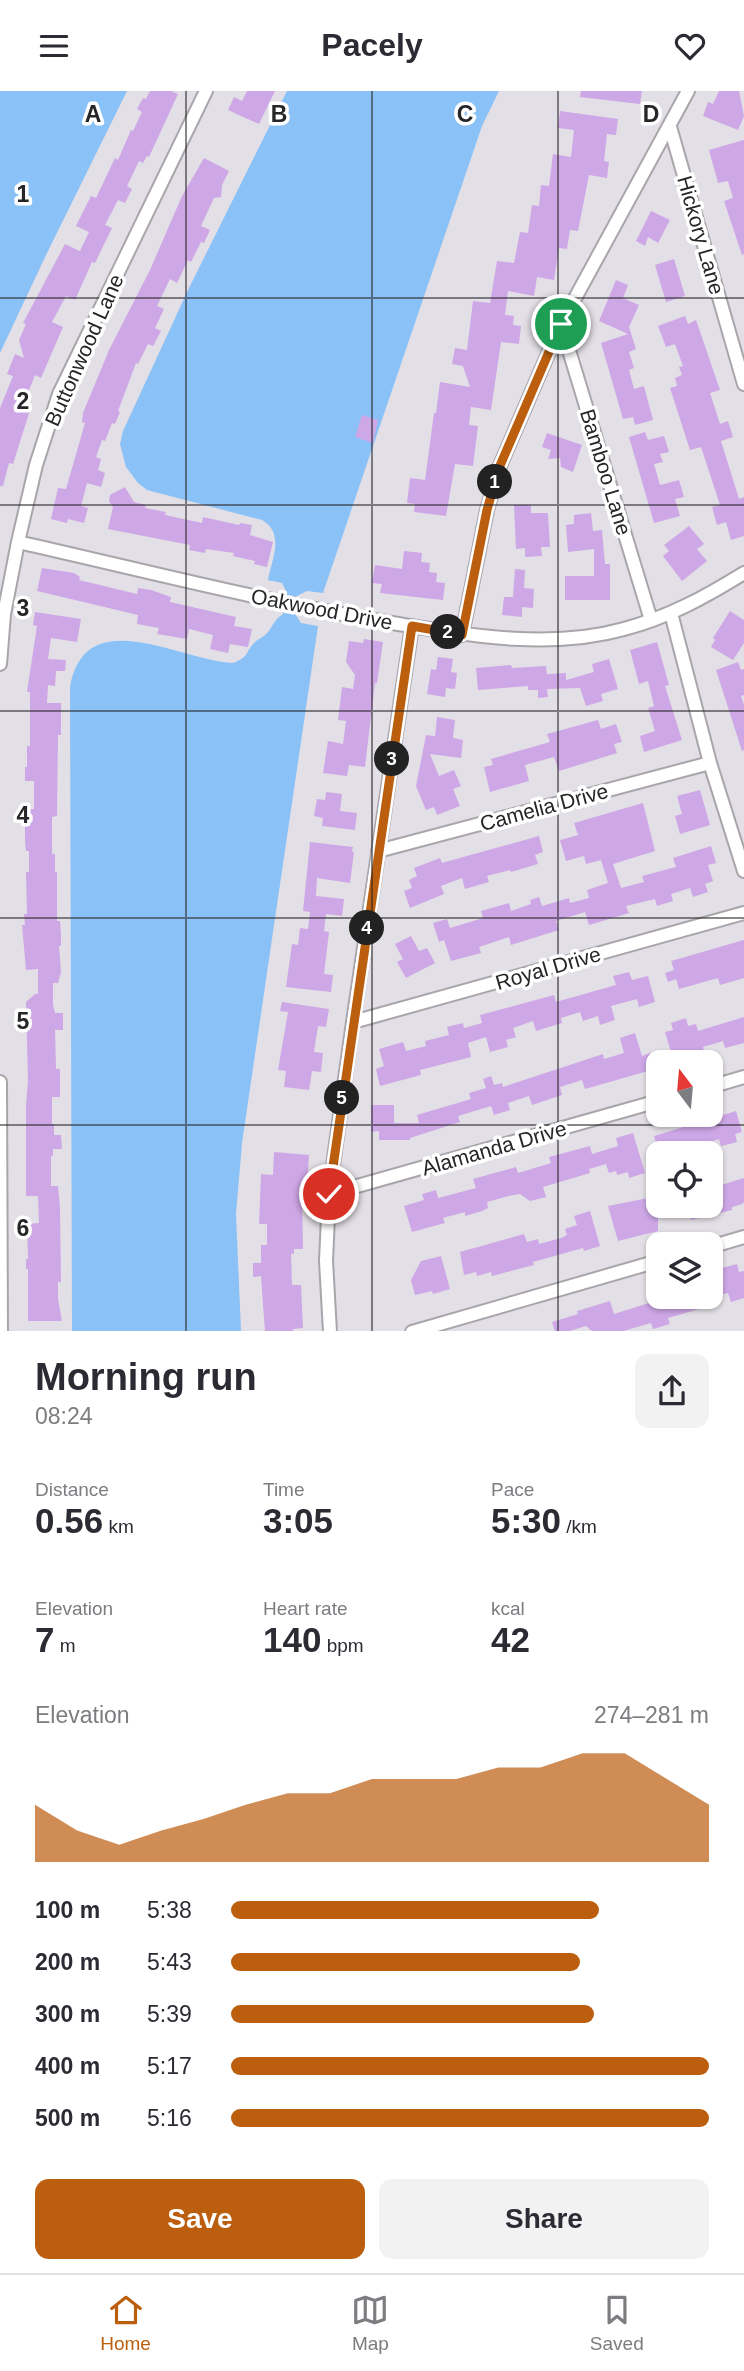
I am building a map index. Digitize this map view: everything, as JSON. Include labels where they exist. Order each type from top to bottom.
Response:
[{"type":"street","name":"Buttonwood Lane","points":[[0,664],[4,614],[18,542],[36,465],[60,394],[206,91]]},
{"type":"street","points":[[462,635],[487,510],[499,468],[561,324],[688,91]]},
{"type":"street","name":"Hickory Lane","points":[[670,127],[744,384]]},
{"type":"street","name":"Bamboo Lane","points":[[561,324],[651,620]]},
{"type":"street","name":"Oakwood Drive","points":[[18,542],[309,609],[462,635],[532,639],[623,630],[695,603],[744,573]]},
{"type":"street","points":[[671,613],[710,763],[744,871]]},
{"type":"street","points":[[330,1331],[326,1261],[329,1194],[412,626]]},
{"type":"street","name":"Camelia Drive","points":[[378,851],[710,763]]},
{"type":"street","name":"Royal Drive","points":[[353,1023],[744,912]]},
{"type":"street","points":[[723,1083],[744,1077]]},
{"type":"street","points":[[0,1082],[1,1331]]},
{"type":"street","name":"Alamanda Drive","points":[[329,1194],[646,1104]]},
{"type":"street","points":[[723,1243],[744,1237]]},
{"type":"street","points":[[415,1331],[646,1264]]},
{"type":"water","points":[[0,91],[127,91],[0,353]]},
{"type":"water","points":[[287,91],[499,91],[482,126],[323,593],[307,591],[297,596],[294,612],[301,623],[318,626],[242,1143],[236,1214],[241,1331],[72,1331],[70,687],[79,661],[94,647],[114,641],[138,642],[212,660],[233,663],[238,661],[283,614],[287,593],[282,583],[268,580],[275,547],[275,539],[269,525],[262,520],[147,490],[126,467],[120,444],[123,431],[188,290]]},
{"type":"building","points":[[150,91],[171,91],[178,94],[149,157],[147,156],[143,163],[139,161],[127,186],[132,189],[125,203],[118,200],[105,225],[112,228],[95,263],[92,262],[75,300],[66,296],[52,322],[63,327],[41,378],[35,375],[23,405],[31,407],[13,464],[9,463],[3,486],[0,486],[0,408],[13,376],[7,374],[15,354],[24,358],[19,340],[26,324],[23,323],[65,244],[80,251],[89,232],[76,226],[91,196],[96,198],[115,158],[118,160],[142,112],[137,109]]},
{"type":"building","points":[[247,91],[275,91],[259,124],[228,110],[234,97],[242,101]]},
{"type":"building","points":[[581,91],[642,91],[640,104],[580,97]]},
{"type":"building","points":[[719,91],[739,91],[744,116],[738,130],[703,116],[708,102],[713,104]]},
{"type":"building","points":[[560,111],[618,119],[616,135],[607,134],[604,161],[609,162],[607,178],[589,175],[578,231],[570,230],[567,249],[559,248],[554,280],[537,277],[534,296],[508,291],[505,315],[514,316],[513,325],[521,326],[519,344],[501,342],[491,410],[471,407],[469,425],[478,426],[473,466],[455,464],[446,516],[414,512],[415,504],[407,503],[410,478],[425,480],[440,382],[470,387],[463,366],[452,364],[455,348],[467,350],[473,301],[490,303],[497,261],[514,263],[520,232],[528,233],[532,205],[539,206],[541,185],[549,186],[553,154],[571,157],[574,130],[558,128]]},
{"type":"building","points":[[744,140],[742,255],[724,201],[733,198],[728,181],[718,183],[709,150]]},
{"type":"building","points":[[204,158],[229,171],[222,185],[221,197],[214,198],[201,226],[210,230],[191,262],[188,260],[177,283],[170,279],[157,306],[164,309],[155,328],[161,331],[153,346],[148,344],[138,364],[136,363],[115,424],[112,423],[105,441],[102,440],[96,457],[101,459],[98,470],[105,473],[101,487],[87,483],[81,506],[88,508],[84,523],[51,519],[58,488],[66,489],[85,423],[82,422],[83,413],[109,350],[150,270],[182,196]]},
{"type":"building","points":[[651,211],[670,220],[658,243],[648,237],[645,246],[636,241]]},
{"type":"building","points":[[674,259],[685,296],[666,302],[655,265]]},
{"type":"building","points":[[616,280],[628,285],[623,298],[639,305],[629,327],[636,349],[629,352],[634,368],[629,370],[634,389],[644,386],[653,420],[635,425],[633,417],[623,419],[601,343],[628,334],[599,321]]},
{"type":"building","points":[[685,316],[688,324],[696,320],[720,390],[710,393],[720,424],[728,421],[733,437],[721,441],[739,499],[744,497],[744,536],[731,540],[726,522],[717,525],[712,507],[720,505],[701,447],[690,450],[670,388],[677,386],[675,378],[682,375],[679,367],[683,366],[675,344],[666,347],[658,326]]},
{"type":"building","points":[[362,415],[378,420],[373,443],[355,437]]},
{"type":"building","points":[[645,432],[648,440],[664,436],[669,452],[660,454],[663,462],[654,464],[660,485],[679,480],[684,497],[675,499],[680,516],[654,523],[629,437]]},
{"type":"building","points":[[547,433],[582,445],[573,472],[561,467],[560,458],[548,459],[551,450],[542,447]]},
{"type":"building","points":[[125,487],[134,502],[146,505],[145,508],[166,512],[165,515],[202,523],[203,517],[252,525],[250,535],[273,542],[267,567],[233,556],[234,553],[206,549],[205,553],[189,550],[190,545],[108,529],[113,507],[109,501],[110,495]]},
{"type":"building","points":[[514,505],[531,505],[531,513],[548,513],[550,547],[541,547],[542,556],[525,557],[525,548],[516,549]]},
{"type":"building","points":[[591,513],[593,531],[602,530],[605,564],[610,564],[610,600],[565,600],[565,576],[594,576],[594,549],[568,552],[566,525],[574,524],[574,515]]},
{"type":"building","points":[[689,526],[704,544],[697,549],[707,561],[682,581],[663,556],[669,551],[664,545]]},
{"type":"building","points":[[404,551],[422,553],[421,562],[430,563],[429,572],[437,573],[436,582],[445,583],[443,600],[380,593],[382,584],[372,583],[375,565],[402,569]]},
{"type":"building","points":[[42,568],[74,573],[80,577],[79,580],[137,594],[138,588],[151,590],[171,597],[170,602],[236,617],[234,626],[252,629],[248,647],[230,644],[228,653],[210,649],[213,635],[189,629],[187,639],[157,634],[159,628],[137,624],[138,615],[37,591]]},
{"type":"building","points":[[515,569],[525,570],[524,588],[534,589],[533,608],[522,607],[522,617],[502,615],[504,597],[513,597]]},
{"type":"building","points":[[730,611],[744,620],[744,643],[733,660],[711,647],[715,640],[713,638]]},
{"type":"building","points":[[35,612],[81,619],[77,642],[51,638],[48,659],[66,660],[65,671],[56,671],[55,686],[48,685],[47,703],[61,703],[57,816],[52,817],[52,854],[55,854],[57,921],[60,921],[61,934],[61,972],[58,983],[53,983],[53,1005],[55,1013],[63,1013],[63,1030],[55,1030],[60,1097],[52,1097],[52,1124],[54,1135],[61,1135],[62,1149],[53,1149],[51,1186],[58,1186],[60,1207],[61,1282],[58,1282],[58,1299],[62,1321],[28,1321],[26,1269],[27,1224],[39,1223],[38,1196],[26,1196],[26,1002],[38,994],[38,969],[26,970],[22,925],[25,925],[24,914],[27,914],[26,872],[29,872],[25,809],[34,809],[34,781],[25,781],[25,767],[27,746],[30,746],[30,692],[27,692],[37,626],[33,625]]},
{"type":"building","points":[[364,639],[383,642],[365,767],[349,765],[347,776],[323,773],[328,741],[343,744],[346,721],[338,720],[342,687],[353,689],[355,675],[346,662],[349,641],[363,643]]},
{"type":"building","points":[[657,642],[669,685],[665,686],[682,740],[644,752],[640,736],[655,731],[648,708],[654,706],[648,681],[639,684],[630,650]]},
{"type":"building","points":[[438,657],[453,659],[451,672],[457,673],[455,689],[446,688],[445,697],[427,694],[431,669],[436,670]]},
{"type":"building","points":[[609,659],[618,689],[601,694],[603,701],[586,706],[580,688],[547,689],[548,697],[538,698],[538,690],[528,690],[528,686],[478,690],[476,668],[546,666],[547,674],[566,673],[566,680],[594,672],[592,664]]},
{"type":"building","points":[[738,662],[741,670],[744,669],[744,695],[741,696],[744,705],[742,751],[716,670]]},
{"type":"building","points":[[437,717],[455,720],[453,738],[463,740],[461,758],[430,754],[439,776],[454,770],[461,786],[453,789],[460,806],[437,815],[434,807],[426,810],[416,786],[426,735],[435,736]]},
{"type":"building","points":[[598,720],[601,729],[616,724],[622,742],[614,744],[617,753],[559,771],[554,757],[525,765],[529,781],[490,792],[484,767],[493,765],[491,759],[550,742],[547,734]]},
{"type":"building","points":[[700,790],[710,825],[680,834],[675,816],[682,814],[677,796]]},
{"type":"building","points":[[326,792],[342,794],[340,811],[357,813],[355,830],[322,826],[323,818],[314,816],[317,799],[325,800]]},
{"type":"building","points":[[643,803],[655,851],[613,864],[621,888],[644,882],[642,876],[676,867],[673,858],[711,846],[716,863],[708,865],[713,881],[705,884],[708,892],[693,897],[690,888],[671,894],[673,901],[657,906],[655,899],[626,906],[629,913],[589,925],[585,912],[556,921],[559,930],[511,945],[509,937],[479,947],[481,953],[451,961],[444,940],[439,942],[433,923],[447,919],[450,928],[483,918],[481,911],[509,903],[511,911],[531,904],[530,900],[539,897],[542,906],[569,898],[570,903],[589,898],[587,890],[608,883],[601,860],[586,864],[584,856],[566,861],[560,840],[578,835],[574,823]]},
{"type":"building","points":[[539,836],[543,852],[535,855],[538,864],[487,876],[489,882],[465,889],[462,878],[441,886],[444,894],[410,908],[404,891],[412,888],[409,880],[417,876],[414,868],[440,858],[442,863]]},
{"type":"building","points":[[310,842],[353,847],[354,852],[350,883],[317,878],[316,896],[344,899],[342,916],[326,914],[324,931],[329,932],[324,974],[333,975],[331,992],[286,987],[292,944],[298,945],[300,928],[308,929],[310,912],[303,911]]},
{"type":"building","points":[[411,936],[419,951],[427,948],[435,963],[406,978],[397,962],[403,959],[395,944]]},
{"type":"building","points":[[744,940],[744,978],[720,985],[718,978],[679,989],[676,979],[668,982],[665,973],[674,970],[671,961]]},
{"type":"building","points":[[629,972],[632,980],[648,976],[655,1002],[639,1007],[637,999],[611,1006],[615,1020],[600,1025],[598,1016],[583,1021],[580,1012],[561,1018],[562,1023],[536,1031],[533,1021],[513,1028],[516,1037],[506,1040],[508,1047],[490,1052],[486,1037],[468,1043],[471,1057],[420,1070],[421,1075],[380,1086],[376,1069],[384,1066],[379,1049],[403,1042],[406,1051],[426,1046],[425,1041],[449,1035],[447,1027],[463,1023],[464,1028],[482,1023],[480,1015],[554,995],[556,1002],[616,985],[613,976]]},
{"type":"building","points":[[282,1002],[329,1009],[326,1027],[318,1026],[314,1052],[323,1053],[321,1072],[312,1071],[309,1090],[284,1087],[286,1071],[278,1070],[288,1012],[280,1011]]},
{"type":"building","points":[[744,1017],[744,1043],[725,1048],[723,1041],[703,1047],[704,1050],[670,1050],[665,1032],[673,1030],[671,1023],[686,1018],[688,1026],[696,1024],[698,1031]]},
{"type":"building","points":[[635,1033],[642,1056],[646,1054],[646,1072],[585,1089],[582,1080],[560,1087],[562,1095],[532,1105],[529,1096],[508,1103],[510,1110],[494,1115],[491,1106],[458,1116],[460,1122],[410,1140],[379,1140],[379,1131],[371,1132],[371,1105],[394,1105],[394,1123],[419,1123],[417,1115],[471,1099],[469,1093],[486,1088],[483,1079],[491,1076],[494,1085],[502,1083],[503,1087],[603,1054],[604,1059],[624,1053],[620,1038]]},
{"type":"building","points":[[736,1111],[742,1132],[735,1134],[737,1142],[723,1146],[723,1141],[719,1139],[655,1141],[654,1136],[684,1127],[723,1127],[723,1115]]},
{"type":"building","points":[[633,1133],[645,1173],[629,1178],[628,1172],[617,1175],[616,1171],[609,1173],[606,1164],[589,1169],[590,1173],[543,1187],[546,1197],[530,1201],[520,1194],[509,1196],[487,1202],[488,1208],[482,1211],[443,1218],[445,1223],[412,1232],[404,1206],[424,1200],[422,1194],[436,1190],[438,1198],[476,1188],[473,1179],[516,1167],[518,1173],[551,1163],[549,1157],[590,1146],[592,1154],[618,1146],[616,1138]]},
{"type":"building","points":[[274,1152],[309,1155],[306,1200],[302,1200],[303,1249],[294,1249],[294,1254],[291,1254],[292,1285],[301,1285],[303,1328],[293,1329],[294,1331],[265,1331],[261,1276],[253,1277],[253,1263],[261,1263],[261,1245],[267,1245],[267,1224],[259,1224],[261,1174],[273,1175]]},
{"type":"building","points":[[744,1178],[744,1202],[723,1212],[723,1185]]},
{"type":"building","points":[[646,1198],[646,1218],[658,1218],[658,1231],[618,1241],[608,1206]]},
{"type":"building","points":[[590,1211],[600,1246],[584,1251],[583,1248],[492,1276],[491,1272],[477,1276],[476,1272],[464,1275],[460,1252],[524,1234],[527,1242],[538,1239],[539,1244],[561,1238],[567,1235],[565,1229],[577,1225],[574,1216]]},
{"type":"building","points":[[441,1256],[450,1289],[415,1295],[411,1280],[421,1261]]},
{"type":"building","points":[[737,1264],[739,1272],[744,1271],[744,1298],[731,1302],[728,1293],[723,1294],[723,1268]]},
{"type":"building","points":[[610,1301],[614,1314],[646,1304],[646,1309],[699,1309],[668,1318],[670,1324],[653,1329],[651,1323],[623,1331],[592,1331],[586,1326],[569,1331],[555,1331],[552,1322]]},
{"type":"route","points":[[329,1194],[412,626],[462,635],[487,510],[499,468],[561,324]]}]
